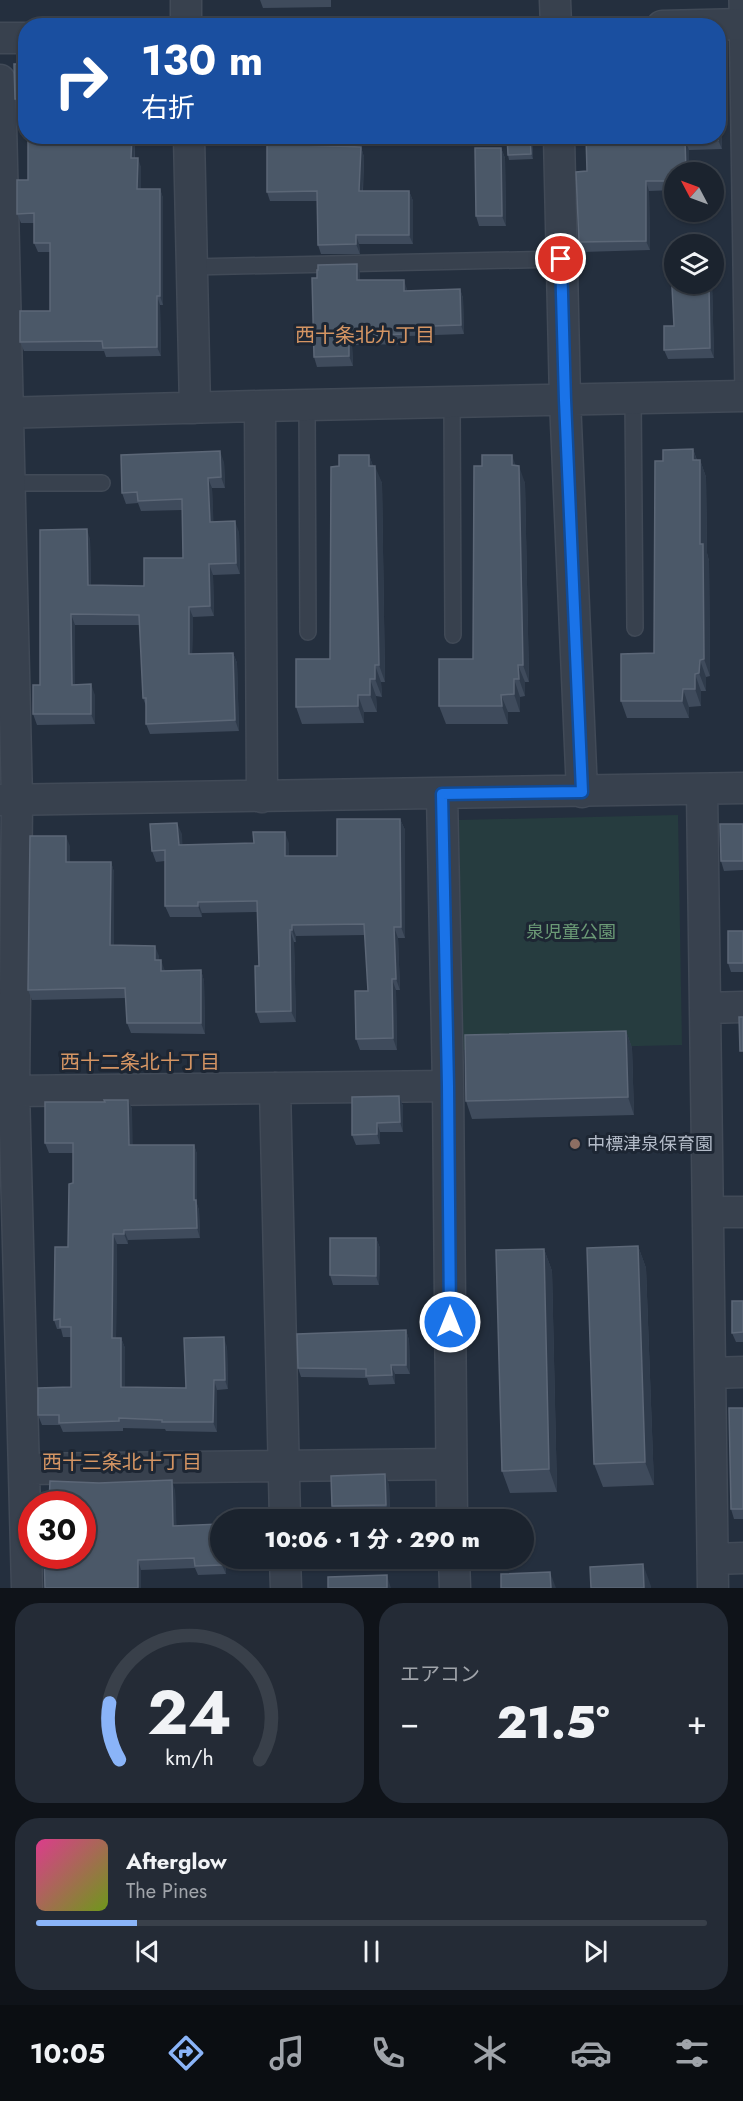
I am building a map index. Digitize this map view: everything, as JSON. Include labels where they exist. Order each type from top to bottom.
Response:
[{"type":"street","points":[[186,0],[186,18]]},
{"type":"street","points":[[555,0],[556,18]]},
{"type":"street","points":[[724,18],[739,16]]},
{"type":"street","points":[[0,38],[18,38]]},
{"type":"street","points":[[0,80],[4,413],[9,483],[9,1268],[24,1469],[13,1542],[27,1588]]},
{"type":"street","points":[[189,144],[195,408]]},
{"type":"street","points":[[558,144],[565,400],[582,792]]},
{"type":"street","points":[[4,413],[743,396]]},
{"type":"street","points":[[260,406],[262,797]]},
{"type":"street","points":[[9,800],[743,788]]},
{"type":"street","points":[[702,789],[713,1574],[743,1558]]},
{"type":"street","points":[[442,794],[448,1086],[452,1509]]},
{"type":"street","points":[[705,1008],[743,1007]]},
{"type":"street","points":[[10,1110],[275,1088],[448,1086]]},
{"type":"street","points":[[275,1088],[285,1509]]},
{"type":"street","points":[[708,1212],[743,1212]]},
{"type":"street","points":[[710,1373],[743,1372]]},
{"type":"street","points":[[24,1469],[451,1464]]},
{"type":"street","points":[[285,1569],[286,1588]]},
{"type":"street","points":[[454,1569],[454,1588]]},
{"type":"lane","points":[[739,16],[743,396]]},
{"type":"lane","points":[[191,267],[561,259]]},
{"type":"lane","points":[[633,399],[634,628]]},
{"type":"lane","points":[[452,402],[453,635]]},
{"type":"lane","points":[[307,405],[308,632]]},
{"type":"lane","points":[[9,483],[102,483]]},
{"type":"green space","name":"泉児童公園","points":[[678,815],[682,1045],[463,1050],[459,820]]},
{"type":"building","points":[[14,64],[18,64],[18,99],[15,99]]},
{"type":"building","points":[[28,144],[132,144],[131,158],[138,158],[137,189],[160,189],[160,296],[157,296],[157,347],[103,348],[102,341],[20,342],[20,311],[50,311],[50,243],[34,243],[34,213],[17,214],[17,180],[28,180]]},
{"type":"building","points":[[267,144],[361,147],[359,191],[409,191],[409,235],[356,235],[356,244],[318,245],[317,191],[267,192]]},
{"type":"building","points":[[507,144],[530,144],[531,154],[508,155]]},
{"type":"building","points":[[586,144],[685,144],[686,162],[664,162],[664,181],[646,181],[646,241],[579,242],[576,172],[587,171]]},
{"type":"building","points":[[475,148],[501,148],[502,216],[476,216]]},
{"type":"building","points":[[357,264],[357,280],[404,280],[404,291],[460,289],[461,325],[404,327],[405,334],[349,336],[349,356],[314,357],[312,278],[317,278],[318,265]]},
{"type":"building","points":[[672,294],[709,294],[710,348],[664,350],[664,326],[674,326]]},
{"type":"building","points":[[693,449],[693,460],[700,460],[704,659],[700,660],[699,673],[695,674],[695,689],[683,689],[682,701],[621,701],[621,654],[654,653],[655,461],[663,461],[663,450]]},
{"type":"building","points":[[220,451],[221,477],[208,478],[210,522],[235,521],[236,563],[209,564],[210,606],[189,607],[189,654],[233,653],[235,720],[146,724],[139,615],[71,614],[72,685],[91,684],[91,714],[33,714],[33,685],[40,685],[40,530],[87,529],[88,585],[144,586],[144,558],[183,558],[182,499],[138,501],[137,492],[122,493],[121,455]]},
{"type":"building","points":[[339,455],[369,455],[369,466],[375,466],[379,665],[375,665],[375,679],[370,679],[370,695],[358,695],[358,706],[296,707],[296,659],[330,659],[331,467],[339,466]]},
{"type":"building","points":[[482,455],[512,455],[512,465],[519,466],[523,665],[518,665],[519,679],[514,679],[514,694],[501,695],[502,706],[439,706],[439,659],[473,659],[474,466],[482,466]]},
{"type":"building","points":[[337,819],[400,819],[401,927],[394,927],[396,979],[392,979],[393,1038],[356,1039],[355,991],[368,991],[364,924],[292,925],[292,930],[290,930],[291,1011],[256,1012],[255,966],[259,966],[257,901],[198,902],[198,906],[165,906],[165,850],[152,851],[150,824],[177,823],[179,845],[254,843],[253,832],[285,832],[285,856],[337,856]]},
{"type":"building","points":[[720,824],[743,824],[743,861],[721,861]]},
{"type":"building","points":[[30,836],[66,836],[66,862],[111,862],[110,945],[155,946],[155,960],[161,960],[161,971],[201,970],[201,1023],[127,1023],[125,988],[28,990]]},
{"type":"building","points":[[728,931],[743,931],[743,963],[728,963]]},
{"type":"building","points":[[739,1017],[743,1017],[743,1051],[740,1051]]},
{"type":"building","points":[[626,1031],[628,1097],[466,1101],[465,1035]]},
{"type":"building","points":[[399,1096],[400,1122],[377,1123],[377,1134],[352,1135],[352,1097]]},
{"type":"building","points":[[104,1100],[128,1100],[129,1145],[194,1145],[194,1200],[196,1200],[197,1228],[124,1230],[124,1234],[113,1234],[112,1338],[121,1338],[121,1387],[186,1388],[184,1338],[224,1337],[225,1380],[214,1380],[213,1422],[162,1422],[162,1420],[119,1418],[119,1421],[59,1423],[59,1415],[38,1415],[38,1388],[71,1387],[71,1327],[60,1327],[60,1319],[54,1320],[55,1247],[68,1247],[69,1184],[73,1183],[73,1143],[45,1143],[45,1102],[105,1102]]},
{"type":"building","points":[[330,1238],[376,1238],[376,1276],[330,1275]]},
{"type":"building","points":[[638,1246],[645,1462],[594,1464],[587,1248]]},
{"type":"building","points":[[544,1249],[549,1469],[502,1471],[496,1250]]},
{"type":"building","points":[[732,1301],[743,1301],[743,1332],[732,1333]]},
{"type":"building","points":[[406,1330],[406,1365],[391,1365],[392,1375],[366,1376],[366,1369],[298,1368],[297,1334]]},
{"type":"building","points":[[729,1408],[743,1408],[743,1509],[731,1509]]},
{"type":"building","points":[[385,1474],[386,1505],[332,1506],[331,1476]]},
{"type":"building","points":[[172,1480],[173,1526],[210,1524],[210,1565],[195,1566],[194,1558],[138,1560],[138,1588],[45,1588],[44,1569],[96,1569],[96,1491],[50,1491],[50,1481],[99,1483]]},
{"type":"building","points":[[643,1564],[644,1588],[591,1588],[590,1567]]},
{"type":"building","points":[[550,1572],[551,1588],[501,1588],[501,1574]]},
{"type":"building","points":[[387,1575],[387,1588],[328,1588],[328,1577]]},
{"type":"place","name":"中標津泉保育園","points":[[575,1144]]},
{"type":"district","name":"西十条北九丁目","points":[[365,335]]},
{"type":"district","name":"西十二条北十丁目","points":[[140,1062]]},
{"type":"district","name":"西十三条北十丁目","points":[[122,1462]]},
{"type":"route","points":[[450,1322],[442,794],[582,792],[561,259]]}]
